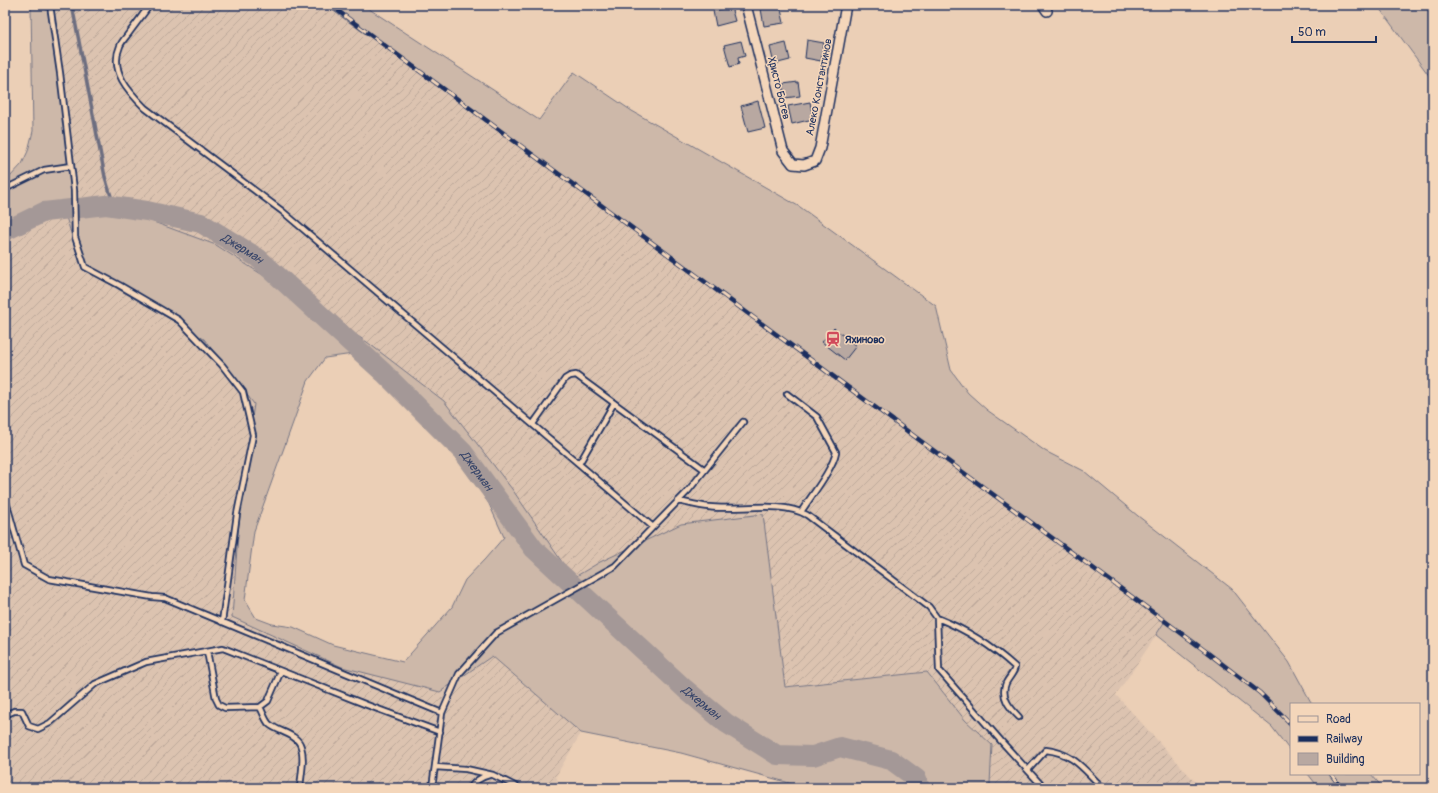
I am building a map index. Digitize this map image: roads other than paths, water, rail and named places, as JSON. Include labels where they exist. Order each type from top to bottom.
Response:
[{"type":"street","name":"Христо Ботев","points":[[746,5],[783,151],[793,164],[804,165]]},
{"type":"street","name":"Алеко Константинов","points":[[804,165],[815,161],[820,148],[846,5]]},
{"type":"lane","points":[[50,5],[74,190],[75,237],[84,267],[119,285],[179,320],[222,365],[243,392],[253,435],[237,514],[222,622]]},
{"type":"lane","points":[[150,5],[120,46],[117,61],[119,74],[123,83],[133,96],[146,108],[282,211],[653,527]]},
{"type":"lane","points":[[5,189],[44,170],[71,166]]},
{"type":"lane","points":[[533,424],[566,379],[576,374],[705,470]]},
{"type":"lane","points":[[787,394],[817,417],[836,452],[835,458],[829,469],[801,512]]},
{"type":"lane","points":[[579,464],[614,403]]},
{"type":"lane","points":[[432,788],[442,713],[459,674],[496,633],[615,566],[688,491],[743,422]]},
{"type":"lane","points":[[5,498],[24,565],[49,580],[165,598],[442,713]]},
{"type":"lane","points":[[678,501],[709,508],[782,508],[798,510],[929,607],[937,618],[953,624],[995,651],[1015,666],[1014,672],[1006,684],[1004,692],[1005,698],[1011,709],[1019,717]]},
{"type":"lane","points":[[937,618],[939,670],[1044,788]]},
{"type":"lane","points":[[5,715],[14,711],[22,711],[29,726],[38,729],[50,723],[95,684],[146,662],[223,648],[367,706],[440,732]]},
{"type":"lane","points":[[207,651],[216,699],[219,705],[225,708],[260,707],[268,701],[281,671]]},
{"type":"lane","points":[[260,707],[268,722],[276,729],[295,738],[301,745],[303,754],[300,788]]},
{"type":"lane","points":[[1028,770],[1046,750],[1056,751],[1065,754],[1077,762],[1102,788]]},
{"type":"lane","points":[[435,767],[466,769],[493,775],[519,788]]},
{"type":"lane","points":[[470,788],[475,782],[485,776],[493,775]]},
{"type":"waterway","points":[[72,5],[105,177],[114,206]]},
{"type":"waterway","name":"Джерман","points":[[5,231],[44,212],[106,205],[147,211],[201,223],[258,258],[384,373],[463,452],[534,549],[685,689],[726,723],[777,755],[813,756],[840,747],[891,760],[917,779],[920,788]]},
{"type":"railway","points":[[330,5],[1204,650],[1260,693],[1290,723]]},
{"type":"railway","points":[[1332,775],[1341,788]]},
{"type":"place","name":"Яхиново","points":[[833,339]]}]
